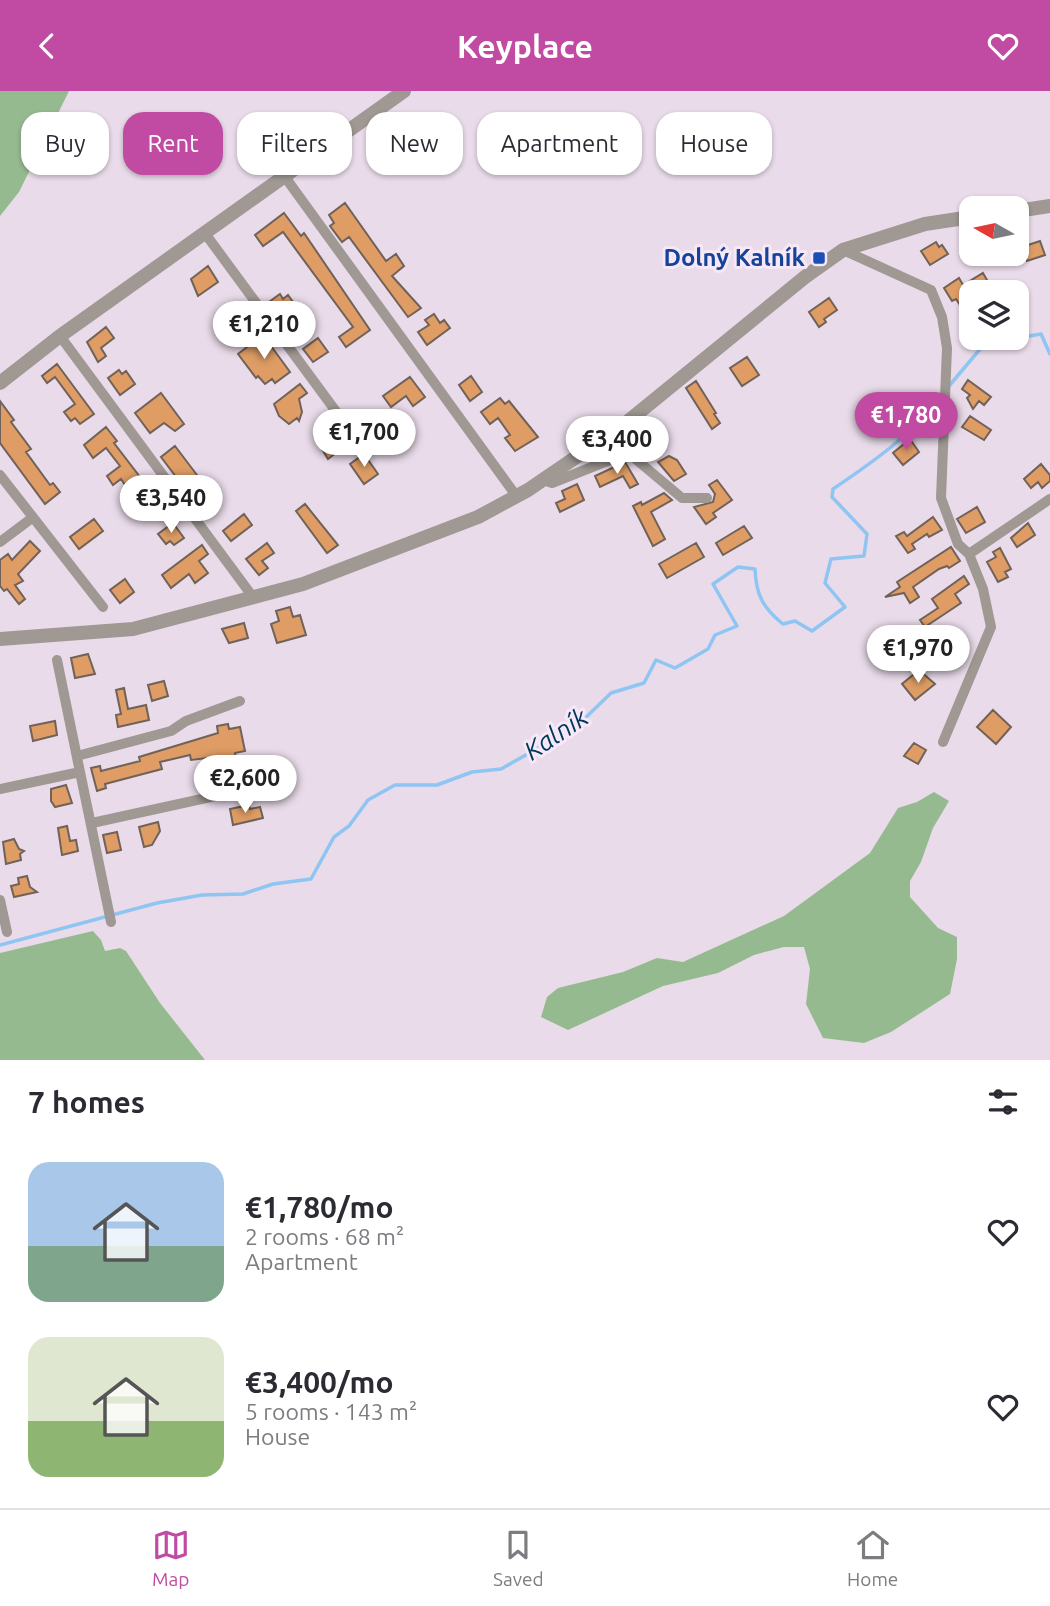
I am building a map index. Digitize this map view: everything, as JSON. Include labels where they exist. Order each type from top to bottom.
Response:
[{"type":"street","points":[[0,383],[60,336],[404,91]]},
{"type":"street","points":[[285,177],[517,497]]},
{"type":"street","points":[[1029,209],[1050,206]]},
{"type":"street","points":[[0,639],[133,629],[303,584],[433,536],[517,497],[626,422],[805,277],[843,250],[925,224],[959,219]]},
{"type":"street","points":[[204,232],[356,440]]},
{"type":"street","points":[[843,250],[931,290],[942,317],[947,348],[942,405],[941,498],[958,544],[969,554],[983,589],[991,627],[943,742]]},
{"type":"street","points":[[60,336],[253,597]]},
{"type":"street","points":[[544,479],[552,483],[625,454],[632,456],[682,498],[707,498]]},
{"type":"street","points":[[0,475],[103,607]]},
{"type":"street","points":[[969,554],[1050,499]]},
{"type":"street","points":[[0,542],[33,518]]},
{"type":"street","points":[[57,660],[111,922]]},
{"type":"street","points":[[77,756],[171,731],[186,720],[240,701]]},
{"type":"street","points":[[0,789],[80,772]]},
{"type":"street","points":[[92,823],[257,787]]},
{"type":"street","points":[[0,900],[7,932]]},
{"type":"green space","points":[[0,91],[69,91],[59,112],[21,112],[21,175],[27,175],[19,192],[0,216]]},
{"type":"green space","points":[[934,792],[949,801],[933,828],[921,862],[910,881],[910,897],[938,928],[957,937],[957,959],[950,994],[891,1032],[864,1043],[823,1038],[806,1004],[810,969],[804,947],[784,947],[754,955],[718,973],[663,986],[568,1030],[541,1017],[547,997],[558,988],[623,972],[657,958],[683,962],[784,916],[870,853],[898,808],[917,802]]},
{"type":"green space","points":[[93,931],[101,940],[105,951],[120,948],[126,951],[160,1003],[205,1060],[0,1060],[0,953]]},
{"type":"building","points":[[345,203],[386,261],[396,254],[404,266],[392,276],[421,308],[408,317],[349,237],[342,242],[330,226],[334,223],[329,215]]},
{"type":"building","points":[[284,213],[301,236],[304,233],[370,330],[346,347],[339,337],[353,327],[283,232],[263,246],[255,235]]},
{"type":"building","points":[[1040,241],[1045,255],[1029,260],[1029,245]]},
{"type":"building","points":[[936,242],[939,247],[942,245],[948,254],[930,265],[921,251]]},
{"type":"building","points":[[208,266],[218,282],[198,296],[191,279]]},
{"type":"building","points":[[983,273],[987,280],[971,280]]},
{"type":"building","points":[[959,278],[959,304],[956,299],[952,301],[944,288]]},
{"type":"building","points":[[280,294],[283,299],[288,295],[301,313],[283,321],[269,302]]},
{"type":"building","points":[[829,298],[837,310],[824,319],[826,322],[819,327],[809,312]]},
{"type":"building","points":[[434,314],[440,323],[444,320],[450,328],[427,345],[418,332],[429,325],[425,320]]},
{"type":"building","points":[[106,327],[114,338],[101,348],[106,356],[98,362],[87,342]]},
{"type":"building","points":[[263,335],[290,372],[275,383],[272,379],[265,384],[258,376],[256,378],[238,354]]},
{"type":"building","points":[[318,338],[328,352],[313,362],[303,349]]},
{"type":"building","points":[[747,357],[759,375],[742,386],[730,368]]},
{"type":"building","points":[[57,364],[94,414],[80,424],[75,418],[71,421],[64,412],[75,404],[55,377],[47,383],[42,376]]},
{"type":"building","points":[[119,370],[122,374],[126,371],[135,384],[120,395],[108,378]]},
{"type":"building","points":[[471,376],[482,392],[470,401],[459,385]]},
{"type":"building","points":[[410,377],[425,397],[413,406],[406,396],[391,407],[383,396]]},
{"type":"building","points":[[968,380],[991,397],[984,405],[979,401],[973,409],[967,398],[970,395],[962,389]]},
{"type":"building","points":[[696,381],[720,423],[712,429],[686,388]]},
{"type":"building","points":[[300,384],[307,393],[299,399],[302,412],[299,421],[297,418],[289,424],[279,416],[274,404]]},
{"type":"building","points":[[161,393],[184,424],[175,431],[164,423],[150,433],[135,413]]},
{"type":"building","points":[[500,398],[505,404],[509,401],[538,437],[515,451],[505,438],[510,435],[498,418],[490,424],[481,412]]},
{"type":"building","points":[[0,401],[14,420],[11,422],[31,449],[26,452],[50,485],[53,483],[60,492],[45,504],[0,443]]},
{"type":"building","points":[[970,416],[991,430],[984,440],[962,427]]},
{"type":"building","points":[[106,427],[117,441],[114,443],[160,503],[145,515],[121,479],[113,485],[107,476],[120,466],[106,448],[93,458],[84,445]]},
{"type":"building","points":[[323,430],[341,449],[328,459],[314,436]]},
{"type":"building","points":[[910,439],[919,452],[903,465],[893,453]]},
{"type":"building","points":[[175,446],[200,479],[186,490],[161,457]]},
{"type":"building","points":[[364,454],[378,474],[364,484],[350,464]]},
{"type":"building","points":[[669,456],[677,460],[686,474],[674,481],[658,462]]},
{"type":"building","points":[[625,462],[638,484],[630,488],[623,476],[600,487],[595,476]]},
{"type":"building","points":[[1041,464],[1050,475],[1050,481],[1042,488],[1038,482],[1031,488],[1024,479]]},
{"type":"building","points":[[717,480],[732,500],[713,513],[716,517],[706,524],[694,507],[713,502],[715,494],[709,485]]},
{"type":"building","points":[[577,484],[584,500],[560,512],[556,503],[565,499],[562,491]]},
{"type":"building","points":[[664,493],[672,500],[651,512],[665,539],[653,546],[633,506],[641,502],[642,505]]},
{"type":"building","points":[[305,504],[338,545],[327,553],[296,511]]},
{"type":"building","points":[[977,507],[985,522],[966,533],[957,519]]},
{"type":"building","points":[[244,514],[252,525],[231,541],[223,531]]},
{"type":"building","points":[[933,517],[942,530],[929,537],[927,534],[912,544],[915,549],[908,553],[896,536],[904,532],[907,536]]},
{"type":"building","points":[[94,519],[103,531],[79,549],[70,537]]},
{"type":"building","points":[[173,523],[184,538],[174,545],[170,541],[166,544],[158,534]]},
{"type":"building","points":[[1028,523],[1035,535],[1017,547],[1011,538]]},
{"type":"building","points":[[744,526],[752,538],[723,555],[716,543]]},
{"type":"building","points":[[30,541],[40,551],[18,574],[23,581],[15,585],[25,599],[19,604],[7,589],[4,591],[0,586],[0,560],[8,554],[12,560]]},
{"type":"building","points":[[267,543],[274,553],[262,561],[268,568],[259,575],[246,559]]},
{"type":"building","points":[[696,543],[704,557],[667,578],[659,564]]},
{"type":"building","points":[[202,545],[208,554],[199,561],[208,573],[195,583],[189,574],[171,588],[162,575]]},
{"type":"building","points":[[951,547],[960,561],[949,568],[947,566],[939,569],[913,587],[919,597],[910,603],[904,593],[885,597],[900,587],[897,582]]},
{"type":"building","points":[[1000,548],[1011,569],[1005,572],[1008,577],[998,582],[987,562],[996,557],[993,552]]},
{"type":"building","points":[[964,576],[969,584],[955,594],[961,603],[925,627],[920,620],[938,608],[932,599]]},
{"type":"building","points":[[125,579],[134,592],[120,603],[110,590]]},
{"type":"building","points":[[290,607],[293,617],[300,615],[306,635],[277,643],[271,624],[279,621],[276,611]]},
{"type":"building","points":[[244,623],[248,638],[229,643],[222,629]]},
{"type":"building","points":[[88,654],[95,674],[75,678],[71,658]]},
{"type":"building","points":[[919,670],[935,684],[915,700],[902,684]]},
{"type":"building","points":[[164,681],[168,696],[152,701],[148,685]]},
{"type":"building","points":[[124,688],[128,709],[146,705],[149,720],[118,727],[116,715],[121,714],[116,690]]},
{"type":"building","points":[[993,710],[1011,727],[996,744],[977,727]]},
{"type":"building","points":[[55,721],[57,735],[33,741],[30,726]]},
{"type":"building","points":[[228,724],[229,729],[240,727],[245,751],[235,753],[236,760],[225,762],[224,756],[191,760],[190,755],[160,762],[162,769],[105,784],[106,788],[97,791],[91,768],[100,766],[101,771],[140,761],[139,757],[218,733],[217,726]]},
{"type":"building","points":[[914,743],[926,750],[918,764],[904,756]]},
{"type":"building","points":[[66,785],[72,803],[55,807],[51,801],[51,789]]},
{"type":"building","points":[[249,805],[250,809],[260,807],[263,818],[233,825],[230,809]]},
{"type":"building","points":[[158,822],[160,831],[152,845],[144,847],[139,827]]},
{"type":"building","points":[[67,826],[70,841],[76,840],[78,851],[62,855],[58,828]]},
{"type":"building","points":[[117,832],[121,850],[107,853],[103,835]]},
{"type":"building","points":[[14,839],[19,849],[24,851],[20,854],[21,860],[6,864],[3,842]]},
{"type":"building","points":[[27,876],[30,887],[37,892],[14,897],[11,886],[19,884],[18,878]]},
{"type":"waterway","name":"Kalník","points":[[1029,336],[1041,334],[1050,354]]},
{"type":"waterway","name":"Kalník","points":[[949,386],[979,350]]},
{"type":"waterway","name":"Kalník","points":[[0,945],[157,903],[202,895],[243,894],[273,884],[311,879],[334,837],[349,826],[368,800],[395,785],[437,785],[472,772],[501,769],[577,726],[611,693],[644,683],[656,660],[675,668],[708,649],[715,635],[737,626],[713,584],[738,567],[755,569],[762,600],[776,618],[783,624],[795,621],[812,631],[845,607],[825,583],[831,559],[864,556],[867,534],[832,497],[833,489],[905,435],[942,395]]},
{"type":"place","name":"Dolný Kalník","points":[[819,258]]}]
